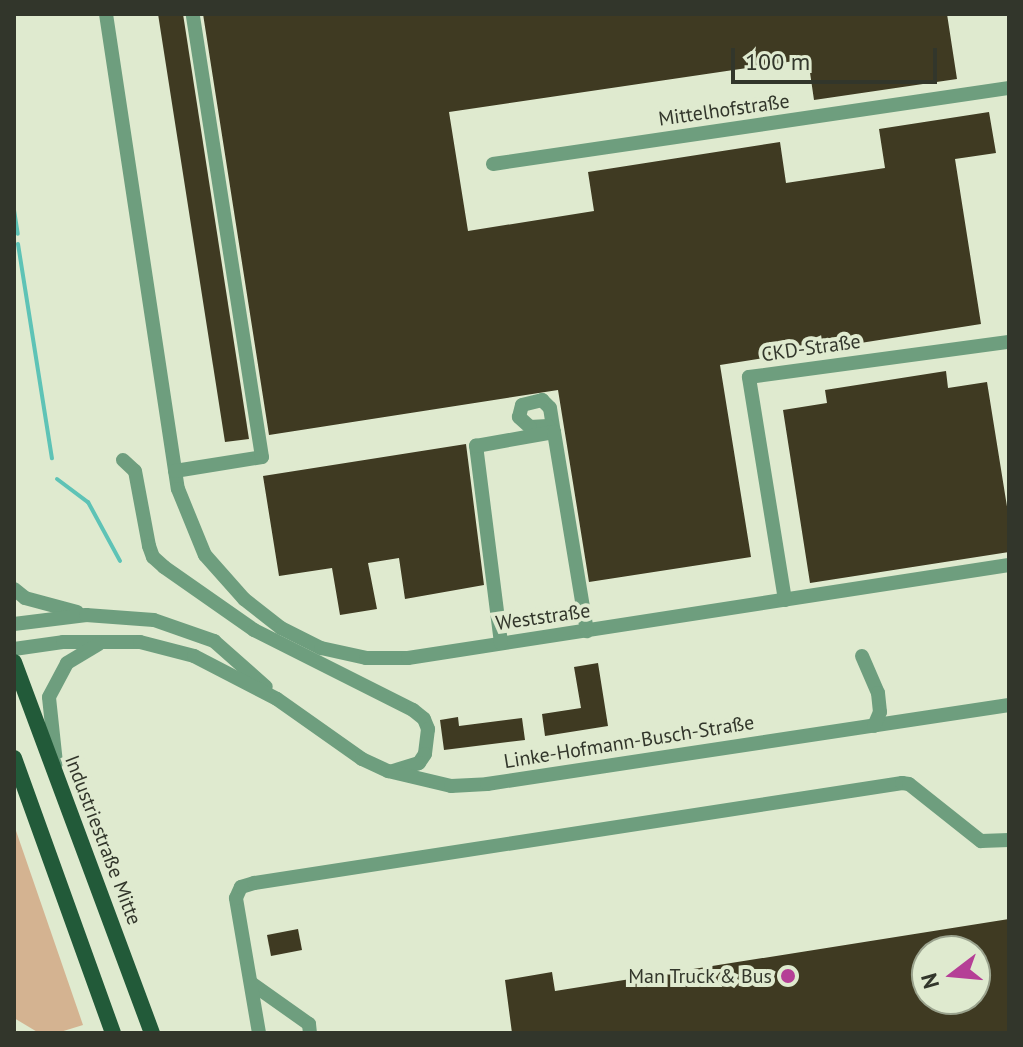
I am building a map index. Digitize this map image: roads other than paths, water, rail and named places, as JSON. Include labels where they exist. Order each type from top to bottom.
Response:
[{"type":"main road","name":"Industriestraße Mitte","points":[[14,662],[152,1033]]},
{"type":"main road","points":[[14,758],[113,1033]]},
{"type":"street","name":"Weststraße","points":[[106,14],[175,471],[186,514],[205,555],[244,599],[281,628],[321,648],[366,658],[408,658],[1009,565]]},
{"type":"street","points":[[175,471],[262,457],[193,14]]},
{"type":"street","name":"Mittelhofstraße","points":[[493,164],[1009,88]]},
{"type":"street","name":"CKD-Straße","points":[[785,600],[749,377],[1009,342]]},
{"type":"street","points":[[501,643],[476,446],[554,432],[587,631]]},
{"type":"street","points":[[123,460],[135,471],[149,546],[153,557],[164,567],[254,630],[413,710],[424,719],[428,729],[425,754],[419,763],[388,771]]},
{"type":"street","points":[[14,589],[25,598],[86,615]]},
{"type":"street","name":"Linke-Hofmann-Busch-Straße","points":[[14,624],[86,615],[154,620],[214,641],[247,666],[277,699],[318,731],[388,771],[451,786],[487,784],[1009,705]]},
{"type":"street","points":[[58,780],[49,697],[67,663],[77,654],[107,641]]},
{"type":"street","name":"Linke-Hofmann-Busch-Straße","points":[[14,649],[63,642],[140,642],[194,656],[277,699]]},
{"type":"street","points":[[862,656],[878,693],[880,712],[874,726]]},
{"type":"street","points":[[259,1033],[236,898],[241,887],[254,883],[902,783],[909,784],[981,841],[1009,840]]},
{"type":"street","points":[[251,983],[309,1024],[310,1033]]},
{"type":"waterway","points":[[14,210],[18,234]]},
{"type":"waterway","points":[[18,244],[52,458]]},
{"type":"waterway","points":[[57,479],[88,502],[120,561]]},
{"type":"place","name":"Man Truck & Bus","points":[[788,976]]}]
